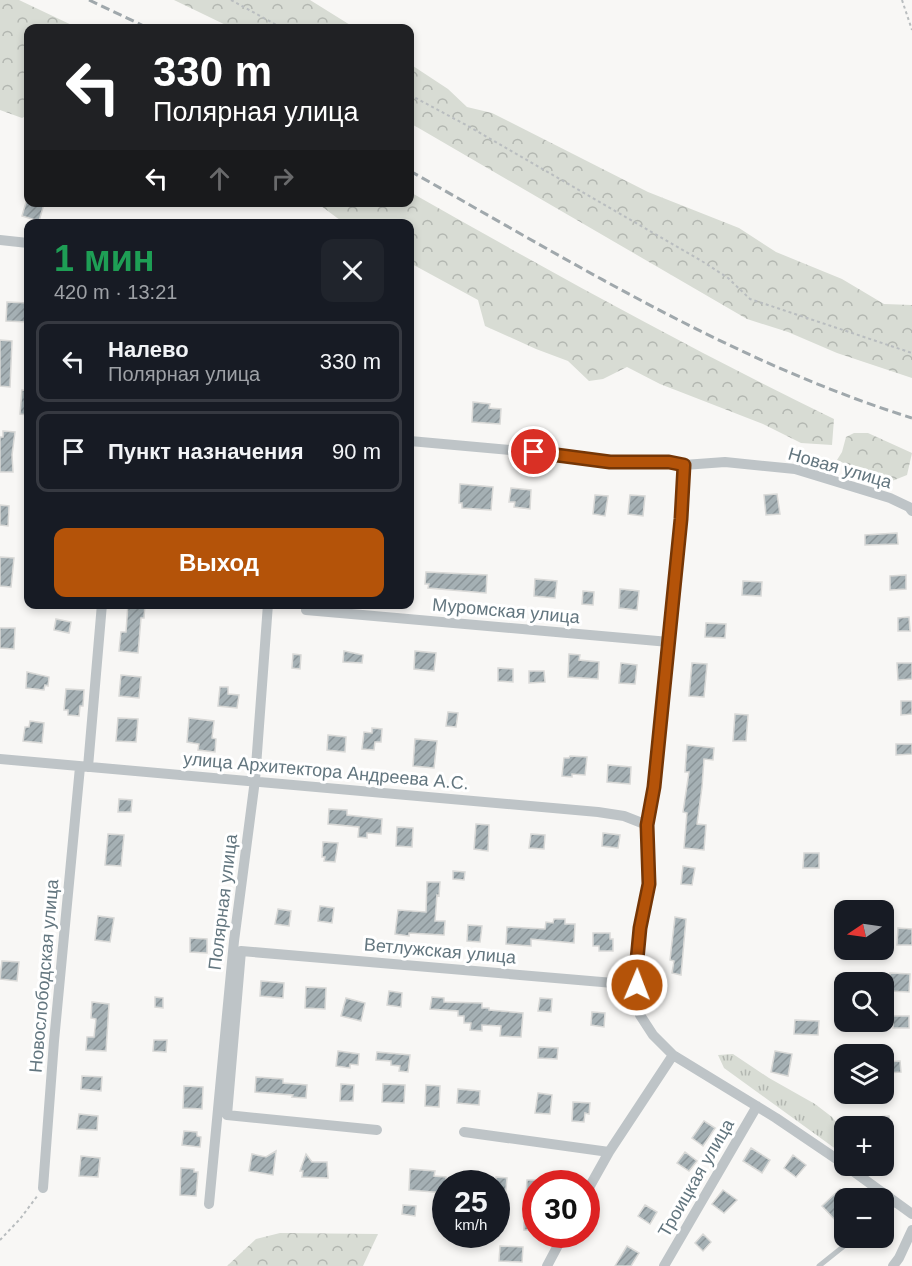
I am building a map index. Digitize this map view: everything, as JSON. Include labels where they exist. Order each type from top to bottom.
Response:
[{"type":"street","points":[[0,240],[24,243]]},
{"type":"street","points":[[414,441],[555,454],[610,462],[669,462],[684,465]]},
{"type":"street","name":"Новая улица","points":[[684,465],[725,462],[795,469],[890,498],[909,507],[912,511]]},
{"type":"street","name":"Троицкая улица","points":[[684,465],[669,642],[654,787],[647,825],[649,884],[640,928],[636,970],[640,1016],[653,1035],[673,1055],[834,1158]]},
{"type":"street","name":"Новослободская улица","points":[[44,1188],[54,1041],[101,609]]},
{"type":"street","name":"Полярная улица","points":[[209,1204],[234,941],[255,780],[268,609]]},
{"type":"street","name":"Муромская улица","points":[[306,610],[669,642]]},
{"type":"street","name":"улица Архитектора Андреева А.С.","points":[[0,759],[598,812],[624,816],[647,825]]},
{"type":"street","name":"Полярная улица","points":[[241,951],[226,1115],[377,1130]]},
{"type":"street","name":"Ветлужская улица","points":[[241,951],[637,985]]},
{"type":"street","points":[[599,1170],[673,1055]]},
{"type":"street","name":"Троицкая улица","points":[[664,1266],[757,1107]]},
{"type":"street","points":[[464,1132],[609,1152]]},
{"type":"street","name":"Троицкая улица","points":[[860,1176],[912,1214]]},
{"type":"street","points":[[897,1263],[912,1230]]},
{"type":"street","points":[[547,1266],[557,1248]]},
{"type":"lane","points":[[819,1266],[842,1248]]},
{"type":"path","points":[[231,0],[275,24]]},
{"type":"path","points":[[902,0],[912,30]]},
{"type":"path","points":[[414,97],[705,262],[728,278],[750,298],[912,353]]},
{"type":"path","points":[[0,1240],[44,1188]]},
{"type":"green space","points":[[0,0],[19,0],[70,24],[24,24],[24,117],[0,110]]},
{"type":"green space","points":[[174,0],[310,0],[349,24],[224,24]]},
{"type":"green space","points":[[414,67],[448,89],[467,107],[492,113],[648,192],[739,228],[776,252],[842,279],[884,304],[912,305],[912,378],[747,319],[414,125]]},
{"type":"green space","points":[[414,194],[620,309],[834,419],[832,445],[801,443],[763,424],[660,384],[627,367],[603,379],[589,381],[568,361],[485,326],[478,300],[414,265],[414,219],[339,219],[322,207],[414,207]]},
{"type":"green space","points":[[854,433],[868,433],[912,453],[907,475],[887,483],[837,460],[846,437]]},
{"type":"green space","points":[[733,1054],[815,1104],[832,1117],[834,1120],[834,1148],[724,1068],[718,1055]]},
{"type":"green space","points":[[280,1233],[378,1234],[363,1266],[227,1266],[256,1239]]},
{"type":"building","points":[[25,207],[43,207],[40,219],[22,216]]},
{"type":"building","points":[[7,302],[24,303],[24,322],[6,321]]},
{"type":"building","points":[[0,340],[12,341],[10,387],[0,386]]},
{"type":"building","points":[[22,390],[24,390],[24,414],[20,414]]},
{"type":"building","points":[[473,402],[490,404],[489,408],[501,409],[500,424],[472,422]]},
{"type":"building","points":[[3,431],[15,432],[12,455],[13,472],[0,472],[0,437],[3,437]]},
{"type":"building","points":[[460,484],[493,487],[491,510],[462,508],[462,503],[459,503]]},
{"type":"building","points":[[511,488],[531,490],[530,509],[514,507],[515,502],[509,502]]},
{"type":"building","points":[[777,494],[780,514],[766,515],[764,495]]},
{"type":"building","points":[[595,495],[608,496],[605,516],[593,514]]},
{"type":"building","points":[[630,495],[645,496],[643,516],[628,514]]},
{"type":"building","points":[[0,505],[9,506],[8,526],[0,525]]},
{"type":"building","points":[[897,533],[898,544],[865,545],[865,535]]},
{"type":"building","points":[[0,557],[14,558],[11,587],[0,586]]},
{"type":"building","points":[[426,572],[487,575],[486,593],[428,588],[429,584],[425,584]]},
{"type":"building","points":[[906,575],[906,589],[890,590],[890,576]]},
{"type":"building","points":[[535,579],[557,581],[555,598],[534,596]]},
{"type":"building","points":[[743,581],[762,582],[761,596],[742,595]]},
{"type":"building","points":[[620,589],[639,591],[637,610],[619,608]]},
{"type":"building","points":[[583,591],[594,592],[593,605],[582,604]]},
{"type":"building","points":[[128,609],[145,609],[144,618],[141,618],[138,653],[119,651],[121,632],[126,632]]},
{"type":"building","points":[[909,617],[910,631],[898,631],[898,618]]},
{"type":"building","points":[[56,619],[71,622],[69,633],[54,630]]},
{"type":"building","points":[[706,623],[726,624],[725,638],[705,637]]},
{"type":"building","points":[[0,628],[15,628],[14,649],[0,648]]},
{"type":"building","points":[[344,651],[363,655],[362,663],[343,662]]},
{"type":"building","points":[[415,651],[436,653],[434,671],[414,669]]},
{"type":"building","points":[[293,654],[301,655],[300,669],[292,668]]},
{"type":"building","points":[[569,654],[580,655],[579,660],[599,662],[598,679],[568,677]]},
{"type":"building","points":[[621,663],[637,665],[635,684],[619,683]]},
{"type":"building","points":[[692,663],[707,664],[704,697],[689,696]]},
{"type":"building","points":[[897,663],[912,663],[912,679],[898,680]]},
{"type":"building","points":[[498,668],[513,669],[513,682],[498,681]]},
{"type":"building","points":[[529,671],[544,671],[545,682],[529,683]]},
{"type":"building","points":[[27,672],[49,677],[48,686],[45,685],[44,690],[26,688]]},
{"type":"building","points":[[121,675],[141,677],[139,698],[119,696]]},
{"type":"building","points":[[220,687],[228,687],[228,694],[239,695],[237,708],[218,706]]},
{"type":"building","points":[[66,689],[84,690],[83,706],[80,706],[79,716],[68,715],[68,710],[64,710]]},
{"type":"building","points":[[901,701],[912,701],[912,714],[901,715]]},
{"type":"building","points":[[448,712],[458,713],[456,727],[446,726]]},
{"type":"building","points":[[735,714],[748,715],[746,741],[733,741]]},
{"type":"building","points":[[118,718],[138,719],[136,742],[116,741]]},
{"type":"building","points":[[189,718],[214,721],[212,738],[216,739],[215,752],[198,750],[199,744],[187,742]]},
{"type":"building","points":[[30,721],[44,723],[42,743],[23,741],[25,727],[29,727]]},
{"type":"building","points":[[372,728],[382,729],[381,742],[375,742],[374,750],[362,749],[364,732],[372,733]]},
{"type":"building","points":[[328,735],[346,737],[345,752],[327,750]]},
{"type":"building","points":[[415,739],[437,741],[434,768],[413,766]]},
{"type":"building","points":[[896,744],[912,744],[912,754],[896,755]]},
{"type":"building","points":[[687,745],[714,748],[713,760],[704,759],[697,824],[706,825],[704,850],[684,848],[687,813],[683,812],[689,772],[685,772]]},
{"type":"building","points":[[587,757],[585,775],[562,776],[564,758]]},
{"type":"building","points":[[608,765],[631,767],[630,784],[607,782]]},
{"type":"building","points":[[119,799],[132,800],[131,812],[118,812]]},
{"type":"building","points":[[329,809],[347,810],[347,815],[382,819],[381,834],[367,833],[367,838],[358,837],[359,827],[328,824]]},
{"type":"building","points":[[476,824],[489,825],[488,851],[474,849]]},
{"type":"building","points":[[397,827],[413,828],[412,847],[396,846]]},
{"type":"building","points":[[603,833],[620,835],[618,848],[602,846]]},
{"type":"building","points":[[108,834],[124,835],[121,866],[105,865]]},
{"type":"building","points":[[531,834],[545,835],[544,849],[529,848]]},
{"type":"building","points":[[323,842],[338,843],[335,862],[324,861]]},
{"type":"building","points":[[804,853],[819,853],[819,868],[803,868]]},
{"type":"building","points":[[683,866],[695,868],[692,885],[681,884]]},
{"type":"building","points":[[453,871],[465,872],[464,880],[453,879]]},
{"type":"building","points":[[427,882],[440,882],[435,921],[445,921],[444,935],[395,934],[398,910],[426,912]]},
{"type":"building","points":[[320,906],[334,908],[332,923],[318,921]]},
{"type":"building","points":[[278,909],[291,911],[289,926],[275,924]]},
{"type":"building","points":[[98,916],[114,918],[110,942],[95,940]]},
{"type":"building","points":[[675,917],[686,919],[681,975],[672,973],[674,961],[670,960]]},
{"type":"building","points":[[554,919],[565,919],[565,924],[575,924],[574,943],[531,939],[531,946],[506,944],[507,927],[545,929],[546,922],[553,923]]},
{"type":"building","points":[[468,925],[482,926],[480,942],[467,941]]},
{"type":"building","points":[[898,928],[912,929],[912,945],[897,945]]},
{"type":"building","points":[[593,933],[610,933],[610,939],[613,939],[613,951],[599,951],[599,946],[593,946]]},
{"type":"building","points":[[190,938],[207,939],[207,953],[190,952]]},
{"type":"building","points":[[2,961],[19,962],[17,981],[0,979]]},
{"type":"building","points":[[894,973],[910,974],[909,992],[894,991]]},
{"type":"building","points":[[261,981],[284,983],[283,998],[260,996]]},
{"type":"building","points":[[306,987],[326,988],[325,1009],[305,1008]]},
{"type":"building","points":[[389,991],[402,993],[401,1007],[387,1005]]},
{"type":"building","points":[[155,997],[163,998],[163,1008],[155,1007]]},
{"type":"building","points":[[432,997],[444,998],[444,1002],[482,1003],[482,1008],[489,1008],[489,1010],[523,1013],[521,1037],[500,1036],[501,1026],[482,1025],[482,1031],[470,1030],[471,1023],[464,1023],[464,1016],[458,1016],[458,1011],[430,1009]]},
{"type":"building","points":[[346,998],[365,1003],[361,1021],[341,1016]]},
{"type":"building","points":[[540,998],[552,999],[551,1012],[538,1011]]},
{"type":"building","points":[[92,1002],[109,1004],[106,1051],[86,1050],[87,1037],[94,1037],[96,1019],[91,1018]]},
{"type":"building","points":[[592,1012],[605,1013],[604,1027],[591,1025]]},
{"type":"building","points":[[894,1016],[909,1016],[909,1028],[894,1028]]},
{"type":"building","points":[[795,1020],[819,1021],[818,1035],[794,1034]]},
{"type":"building","points":[[154,1040],[167,1040],[166,1052],[153,1051]]},
{"type":"building","points":[[539,1047],[558,1048],[557,1059],[538,1058]]},
{"type":"building","points":[[338,1051],[359,1054],[358,1065],[350,1064],[350,1068],[336,1066]]},
{"type":"building","points":[[775,1051],[792,1054],[788,1076],[771,1072]]},
{"type":"building","points":[[377,1052],[410,1055],[408,1072],[399,1071],[400,1066],[391,1065],[391,1061],[376,1060]]},
{"type":"building","points":[[894,1061],[900,1061],[901,1072],[894,1072]]},
{"type":"building","points":[[82,1076],[102,1077],[101,1091],[81,1089]]},
{"type":"building","points":[[256,1077],[283,1079],[283,1083],[307,1085],[306,1098],[255,1092]]},
{"type":"building","points":[[341,1084],[354,1085],[353,1101],[340,1101]]},
{"type":"building","points":[[383,1084],[405,1085],[404,1103],[382,1102]]},
{"type":"building","points":[[426,1085],[440,1086],[439,1107],[425,1106]]},
{"type":"building","points":[[184,1086],[203,1087],[202,1109],[183,1108]]},
{"type":"building","points":[[458,1089],[480,1091],[479,1105],[457,1103]]},
{"type":"building","points":[[538,1093],[552,1095],[550,1114],[535,1113]]},
{"type":"building","points":[[573,1102],[590,1103],[589,1114],[585,1113],[584,1122],[572,1121]]},
{"type":"building","points":[[79,1114],[98,1116],[97,1130],[77,1129]]},
{"type":"building","points":[[704,1121],[715,1128],[703,1146],[692,1138]]},
{"type":"building","points":[[184,1131],[197,1132],[197,1136],[201,1137],[200,1147],[182,1145]]},
{"type":"building","points":[[751,1148],[770,1160],[762,1173],[743,1161]]},
{"type":"building","points":[[276,1151],[273,1175],[249,1171],[252,1154],[266,1157]]},
{"type":"building","points":[[685,1152],[697,1161],[689,1171],[677,1163]]},
{"type":"building","points":[[306,1154],[312,1162],[327,1162],[328,1178],[302,1177],[303,1171],[300,1171]]},
{"type":"building","points":[[793,1155],[806,1165],[796,1177],[784,1168]]},
{"type":"building","points":[[81,1156],[100,1158],[98,1177],[79,1176]]},
{"type":"building","points":[[181,1168],[194,1169],[194,1172],[198,1172],[196,1196],[180,1195]]},
{"type":"building","points":[[410,1169],[432,1171],[432,1192],[409,1190]]},
{"type":"building","points":[[723,1190],[737,1200],[724,1213],[712,1204]]},
{"type":"building","points":[[834,1195],[834,1219],[822,1206]]},
{"type":"building","points":[[403,1205],[416,1206],[415,1216],[402,1214]]},
{"type":"building","points":[[645,1205],[657,1212],[650,1224],[638,1216]]},
{"type":"building","points":[[703,1234],[711,1242],[703,1251],[695,1243]]},
{"type":"building","points":[[627,1246],[639,1253],[631,1266],[615,1266]]},
{"type":"building","points":[[500,1248],[523,1248],[522,1262],[499,1261]]},
{"type":"railway","points":[[89,0],[140,24]]},
{"type":"railway","points":[[414,173],[655,308],[717,339],[781,369],[912,418]]},
{"type":"route","points":[[534,452],[610,462],[669,462],[684,465],[681,519],[654,787],[647,825],[649,884],[640,928],[637,985]]}]
